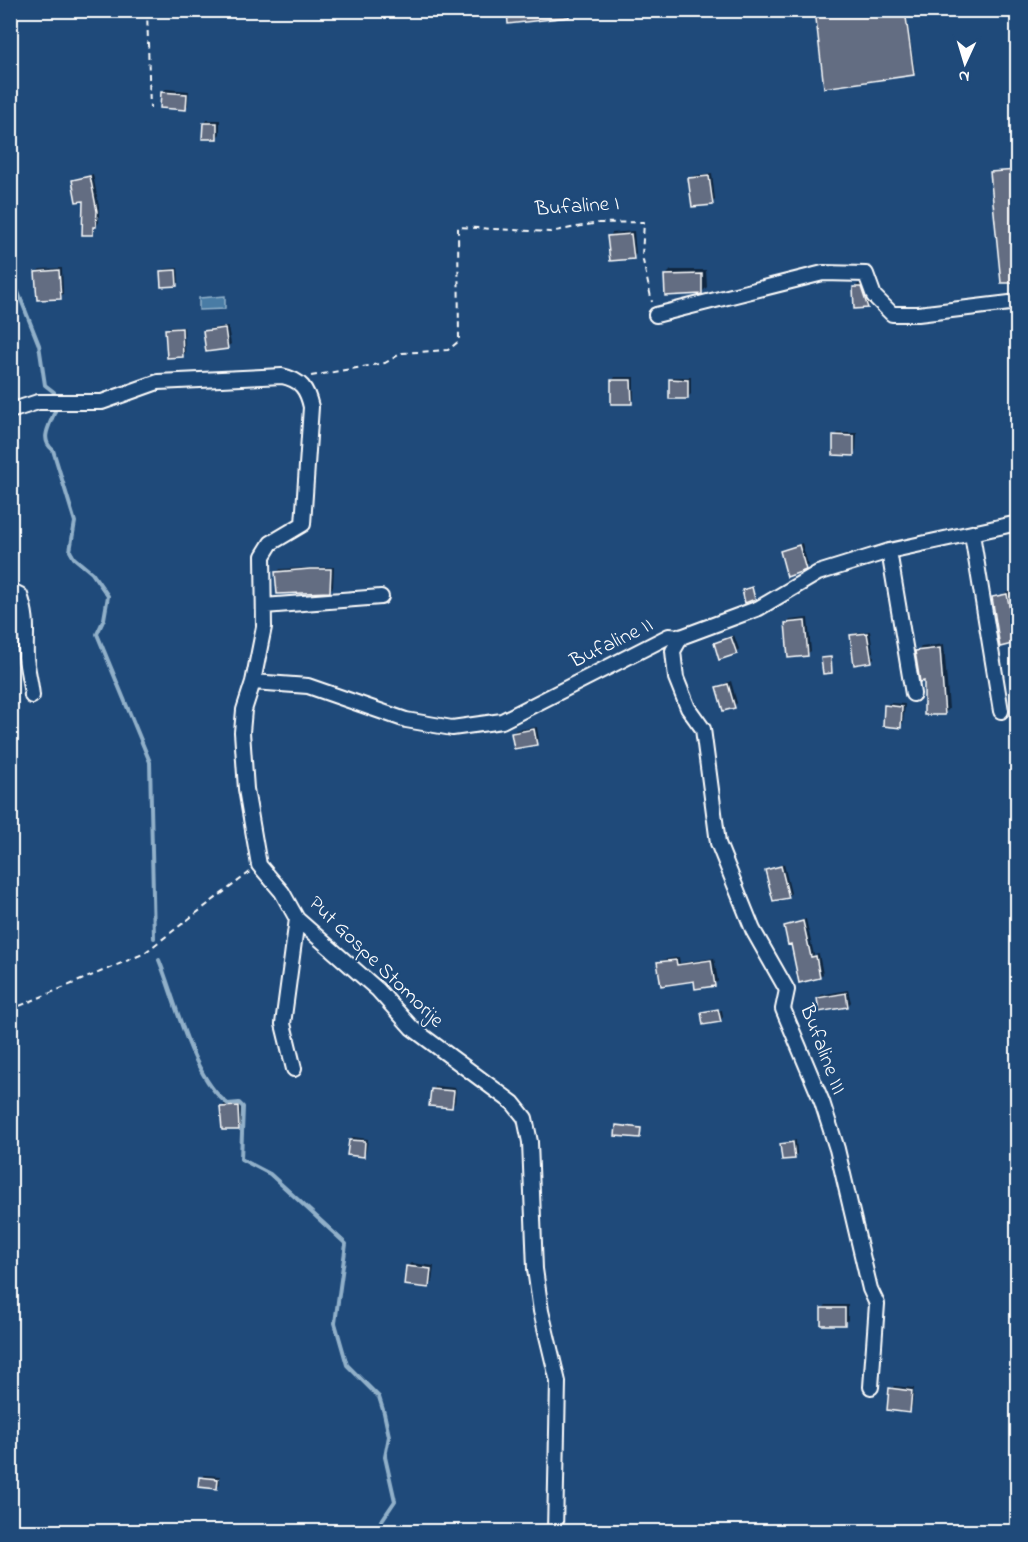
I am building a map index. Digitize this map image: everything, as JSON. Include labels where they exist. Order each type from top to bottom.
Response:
[{"type":"street","points":[[656,315],[823,273],[866,274],[874,296],[892,314],[918,314],[1017,302]]},
{"type":"street","points":[[10,411],[38,402],[102,402],[158,382],[282,376],[293,379],[308,393],[311,407],[303,524],[271,543],[264,556],[264,627],[253,682],[244,710],[242,732],[246,789],[259,865]]},
{"type":"street","name":"Bufaline II","points":[[253,682],[308,686],[406,720],[452,728],[502,721],[669,636],[681,637],[759,608],[818,573],[889,551],[1017,522]]},
{"type":"street","points":[[972,534],[1001,711]]},
{"type":"street","points":[[889,551],[913,694]]},
{"type":"street","points":[[10,590],[20,595],[25,610],[28,632],[26,658],[32,696]]},
{"type":"street","points":[[264,606],[381,597]]},
{"type":"street","name":"Bufaline III","points":[[681,637],[673,651],[676,678],[688,708],[703,729],[718,843],[753,930],[787,990],[783,1009],[822,1102],[837,1149],[870,1290],[877,1304],[871,1387]]},
{"type":"street","name":"Put Gospe Stomorije","points":[[259,865],[282,892],[297,919],[378,990],[412,1028],[513,1103],[525,1118],[530,1142],[535,1269],[541,1311],[558,1382],[555,1532]]},
{"type":"street","points":[[294,1069],[283,1024],[297,919]]},
{"type":"path","points":[[147,10],[150,108]]},
{"type":"path","name":"Bufaline I","points":[[293,379],[385,363],[402,353],[448,350],[459,341],[458,227],[550,232],[598,223],[644,222],[642,256],[656,315]]},
{"type":"path","points":[[10,1011],[143,954],[259,865]]},
{"type":"water","points":[[225,296],[225,309],[199,310],[199,298]]},
{"type":"building","points":[[507,10],[569,10],[569,17],[508,24]]},
{"type":"building","points":[[815,10],[905,10],[914,75],[824,88]]},
{"type":"building","points":[[161,92],[187,94],[186,110],[160,108]]},
{"type":"building","points":[[203,123],[217,123],[217,139],[202,139]]},
{"type":"building","points":[[1017,170],[1017,261],[1012,262],[1014,283],[1001,283],[990,172]]},
{"type":"building","points":[[90,176],[97,211],[96,227],[93,227],[93,235],[82,235],[83,201],[76,202],[72,180]]},
{"type":"building","points":[[709,176],[713,205],[692,207],[688,178]]},
{"type":"building","points":[[631,234],[634,259],[610,261],[607,236]]},
{"type":"building","points":[[59,270],[61,299],[37,300],[35,272]]},
{"type":"building","points":[[176,270],[177,286],[161,287],[160,271]]},
{"type":"building","points":[[702,274],[702,294],[665,296],[664,275]]},
{"type":"building","points":[[853,287],[861,287],[868,308],[854,309]]},
{"type":"building","points":[[182,328],[183,357],[167,358],[165,329]]},
{"type":"building","points":[[225,328],[228,349],[206,352],[203,331]]},
{"type":"building","points":[[669,379],[688,380],[688,399],[669,399]]},
{"type":"building","points":[[611,380],[631,380],[632,404],[611,404]]},
{"type":"building","points":[[833,435],[854,436],[854,456],[833,455]]},
{"type":"building","points":[[799,545],[806,570],[787,577],[780,551]]},
{"type":"building","points":[[331,569],[330,592],[277,594],[275,572]]},
{"type":"building","points":[[752,587],[755,599],[745,603],[742,590]]},
{"type":"building","points":[[1007,594],[1016,643],[1000,647],[992,597]]},
{"type":"building","points":[[805,621],[808,656],[788,658],[785,623]]},
{"type":"building","points":[[867,633],[872,662],[854,665],[850,635]]},
{"type":"building","points":[[731,637],[737,654],[719,660],[714,643]]},
{"type":"building","points":[[940,648],[945,715],[924,715],[924,681],[920,682],[915,651]]},
{"type":"building","points":[[831,657],[832,673],[823,674],[821,658]]},
{"type":"building","points":[[728,684],[735,708],[723,711],[716,687]]},
{"type":"building","points":[[884,705],[902,707],[901,728],[883,726]]},
{"type":"building","points":[[534,729],[537,745],[514,749],[511,733]]},
{"type":"building","points":[[781,866],[789,898],[773,901],[765,870]]},
{"type":"building","points":[[803,921],[811,957],[816,956],[820,978],[799,983],[791,944],[788,945],[784,926]]},
{"type":"building","points":[[676,960],[677,965],[711,960],[715,986],[695,989],[694,981],[661,986],[657,962]]},
{"type":"building","points":[[846,993],[848,1007],[819,1012],[817,998]]},
{"type":"building","points":[[718,1009],[721,1022],[703,1025],[701,1012]]},
{"type":"building","points":[[431,1089],[454,1091],[452,1108],[429,1106]]},
{"type":"building","points":[[238,1106],[239,1130],[222,1130],[220,1107]]},
{"type":"building","points":[[616,1125],[641,1128],[640,1138],[615,1136]]},
{"type":"building","points":[[349,1140],[365,1141],[364,1157],[347,1155]]},
{"type":"building","points":[[793,1142],[795,1159],[782,1160],[780,1144]]},
{"type":"building","points":[[406,1266],[431,1269],[429,1288],[404,1285]]},
{"type":"building","points":[[821,1308],[845,1308],[845,1325],[821,1325]]},
{"type":"building","points":[[889,1388],[912,1391],[910,1413],[887,1410]]},
{"type":"building","points":[[199,1477],[218,1479],[217,1489],[198,1487]]},
{"type":"waterway","points":[[10,272],[39,345],[45,385],[54,392]]},
{"type":"waterway","points":[[55,411],[46,437],[53,450],[75,522],[70,551],[74,558],[92,573],[108,596],[104,619],[97,634],[150,762],[154,938]]},
{"type":"waterway","points":[[159,960],[186,1038],[204,1076],[215,1092],[228,1104],[239,1103],[243,1107],[241,1159],[270,1174],[346,1244],[335,1323],[347,1365],[379,1397],[389,1436],[385,1457],[395,1501],[374,1532]]}]
